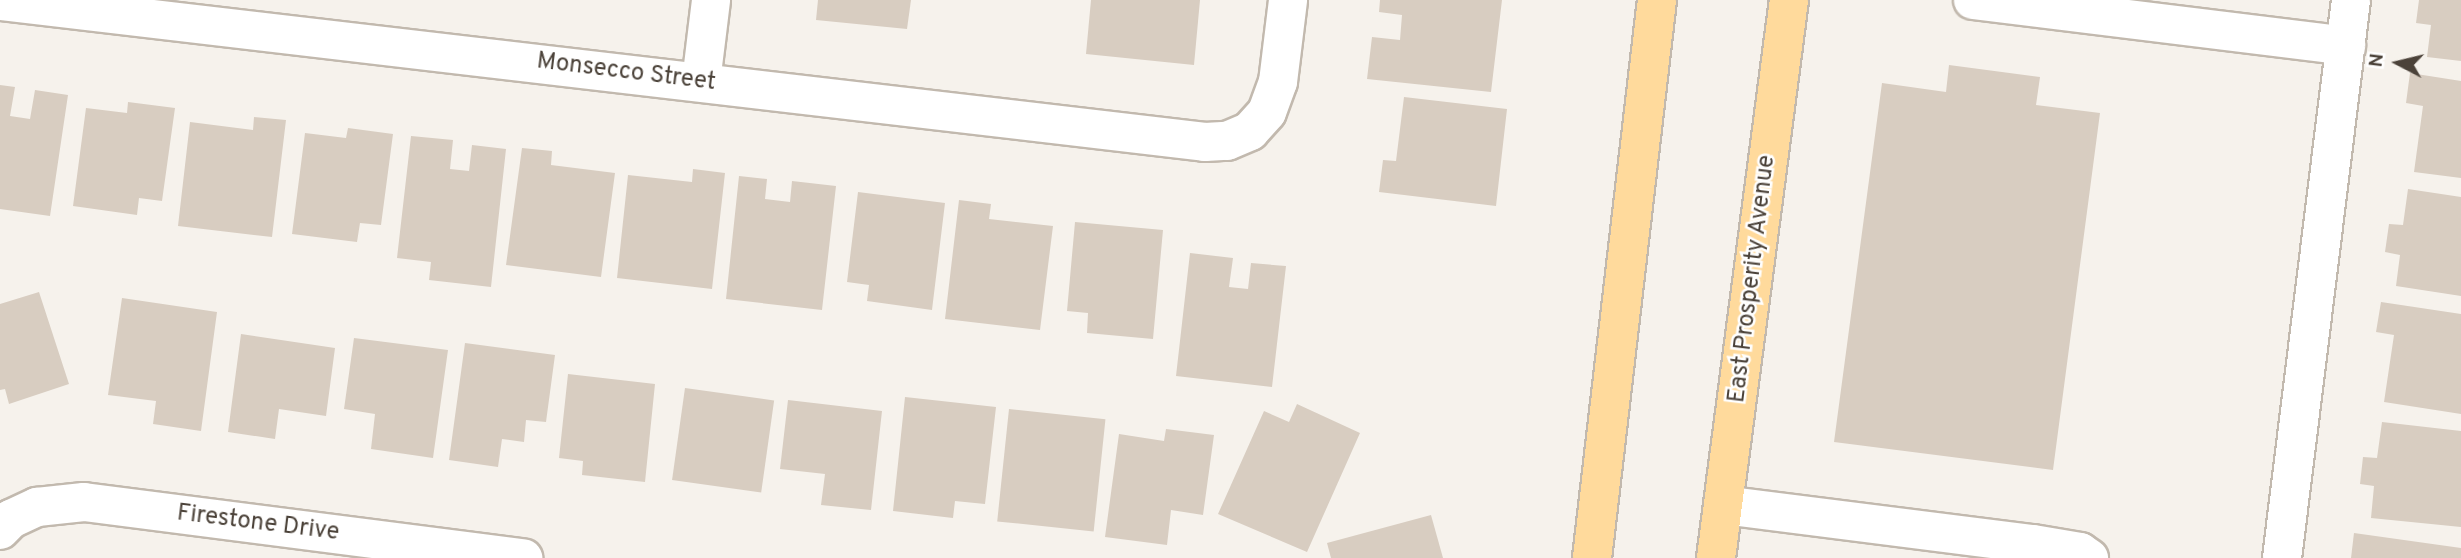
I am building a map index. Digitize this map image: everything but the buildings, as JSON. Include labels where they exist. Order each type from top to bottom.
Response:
[{"type":"main road","points":[[1592,558],[1657,0]]},
{"type":"main road","name":"East Prosperity Avenue","points":[[1716,558],[1789,0]]},
{"type":"street","points":[[701,82],[711,0]]},
{"type":"street","name":"Monsecco Street","points":[[0,1],[149,8],[701,82],[1205,142],[1227,141],[1250,131],[1267,112],[1278,82],[1288,0]]},
{"type":"street","points":[[1973,0],[2346,46]]},
{"type":"street","points":[[2281,558],[2351,0]]},
{"type":"street","name":"Firestone Drive","points":[[0,530],[11,519],[37,507],[84,502],[523,558]]},
{"type":"street","points":[[1723,505],[2033,544],[2080,552],[2089,558]]}]
